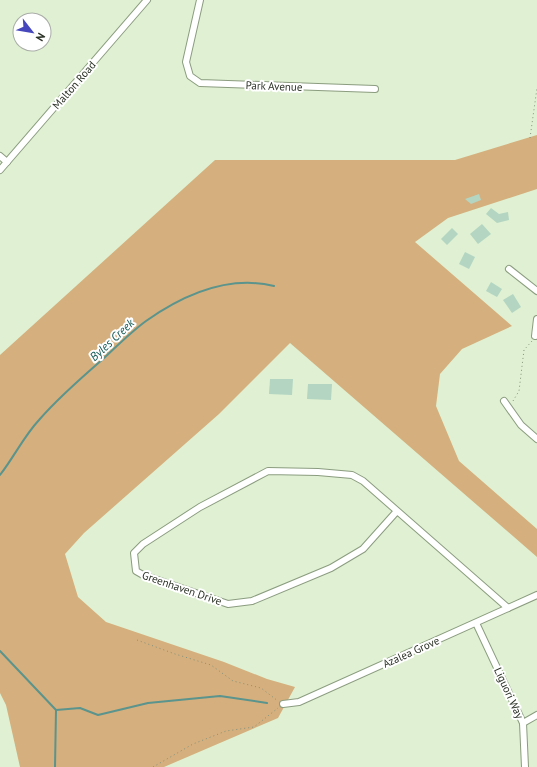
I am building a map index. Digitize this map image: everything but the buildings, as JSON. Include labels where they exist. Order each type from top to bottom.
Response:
[{"type":"street","name":"Malton Road","points":[[0,170],[148,0]]},
{"type":"street","name":"Park Avenue","points":[[200,0],[186,62],[190,76],[200,83],[374,89]]},
{"type":"street","points":[[0,156],[7,162]]},
{"type":"street","points":[[509,269],[537,291]]},
{"type":"street","points":[[535,336],[537,319]]},
{"type":"street","points":[[504,400],[522,425],[537,439]]},
{"type":"street","name":"Greenhaven Drive","points":[[397,511],[363,549],[331,568],[252,601],[228,604],[150,578],[136,571],[134,553],[143,544],[200,507],[268,470],[352,475],[363,481],[508,608]]},
{"type":"street","name":"Azalea Grove","points":[[283,704],[299,702],[537,595]]},
{"type":"street","name":"Liguori Way","points":[[476,623],[523,723],[525,767]]},
{"type":"street","points":[[523,723],[537,715]]},
{"type":"path","points":[[530,138],[537,88]]},
{"type":"path","points":[[509,408],[519,391],[524,350],[535,336]]},
{"type":"path","points":[[137,640],[211,665],[234,681],[261,688],[283,704],[254,727],[226,732],[193,744],[153,767]]},
{"type":"shaded area","points":[[537,135],[537,189],[448,218],[415,242],[512,326],[462,349],[440,374],[436,406],[459,461],[537,529],[537,557],[290,343],[219,414],[84,533],[65,554],[78,597],[106,622],[224,662],[267,679],[295,687],[278,718],[164,767],[20,767],[6,705],[0,693],[0,355],[215,160],[455,160]]},
{"type":"waterway","name":"Byles Creek","points":[[0,475],[34,426],[46,412],[129,334],[146,321],[175,303],[223,285],[257,283],[274,286]]},
{"type":"waterway","points":[[0,651],[56,710],[55,767]]},
{"type":"waterway","points":[[56,710],[80,708],[98,715],[148,703],[220,696],[267,703]]}]
